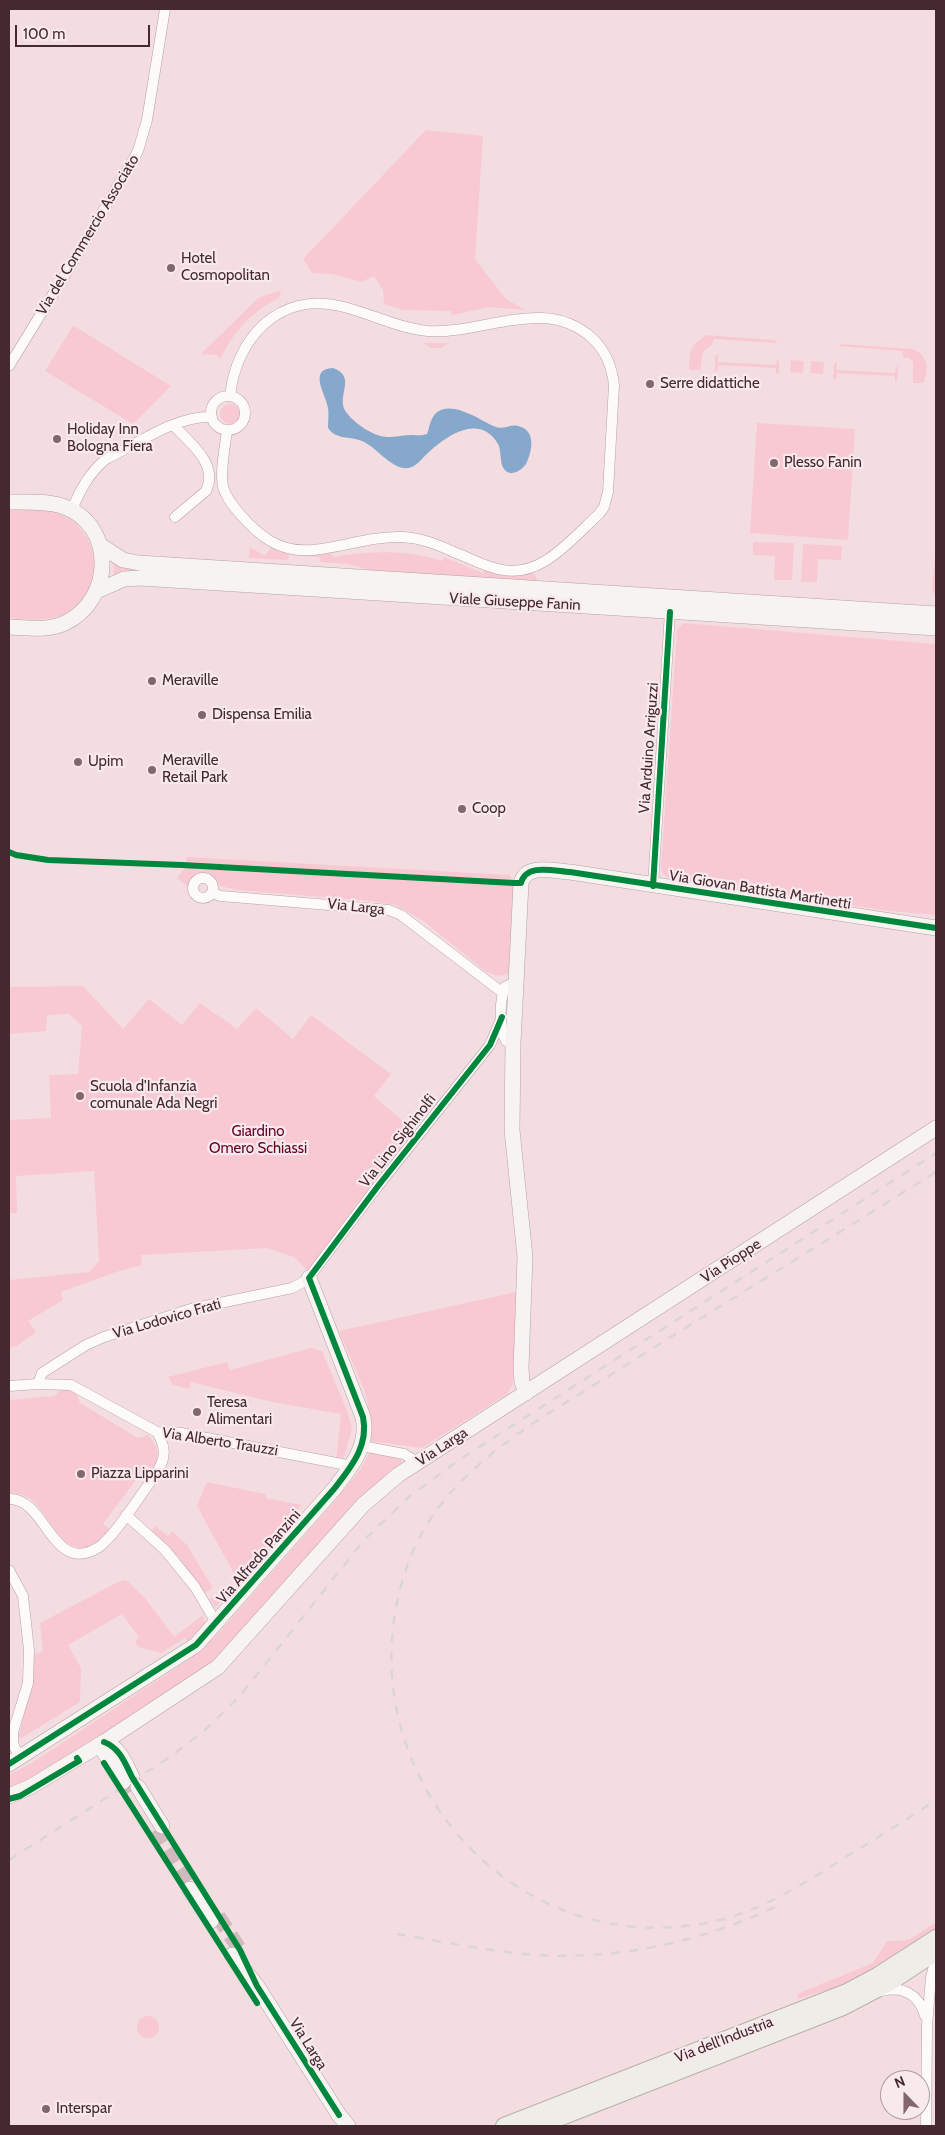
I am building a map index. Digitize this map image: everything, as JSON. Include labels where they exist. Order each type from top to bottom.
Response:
[{"type":"main road","name":"Via dell'Industria","points":[[504,2126],[847,1992],[878,1976],[936,1938]]},
{"type":"main road","name":"Via dell'Industria","points":[[538,2126],[843,2007],[873,1992],[936,1952]]},
{"type":"street","name":"Via del Commercio Associato","points":[[9,366],[87,240],[138,151],[147,120],[164,9]]},
{"type":"street","points":[[227,430],[222,475],[227,497],[253,530],[263,538],[288,548],[312,550],[379,538],[405,537],[434,542],[499,570],[527,570],[555,554],[599,514],[604,507],[608,492],[614,384],[611,367],[602,350],[589,335],[579,328],[558,320],[519,318],[472,328],[440,331],[408,327],[327,304],[301,306],[286,311],[263,324],[247,342],[233,372],[230,396]]},
{"type":"street","points":[[224,396],[230,396],[239,399],[246,413],[242,424],[233,430],[227,430],[217,426],[211,411],[215,402],[224,396]]},
{"type":"street","points":[[72,510],[86,480],[106,460],[173,425],[194,418],[212,417]]},
{"type":"street","points":[[173,425],[206,460],[208,468],[208,486],[206,491],[175,517]]},
{"type":"street","points":[[9,627],[39,629],[60,625],[73,618],[83,610],[97,591],[103,570],[100,545],[95,532],[89,524],[72,510],[52,504],[11,500]]},
{"type":"street","name":"Viale Giuseppe Fanin","points":[[100,545],[123,560],[139,564],[918,620],[936,628]]},
{"type":"street","name":"Viale Giuseppe Fanin","points":[[97,591],[119,581],[134,578],[670,612],[918,620],[936,614]]},
{"type":"street","name":"Via Arduino Arriguzzi","points":[[653,886],[670,612]]},
{"type":"street","name":"Via Giovan Battista Martinetti","points":[[515,982],[521,883],[523,876],[530,871],[570,872],[936,928]]},
{"type":"street","name":"Via Larga","points":[[212,893],[221,896],[389,910],[401,915],[503,992]]},
{"type":"street","points":[[513,1043],[506,1041],[501,1033],[503,992],[505,987],[515,982],[512,1130],[525,1257],[521,1368],[522,1382],[526,1393]]},
{"type":"street","name":"Via Lino Sighinolfi","points":[[309,1278],[378,1186],[490,1045],[502,1017]]},
{"type":"street","name":"Via Pioppe","points":[[526,1393],[936,1128]]},
{"type":"street","name":"Via Lodovico Frati","points":[[38,1384],[42,1373],[94,1340],[191,1309],[292,1288],[309,1278]]},
{"type":"street","name":"Via Alfredo Panzini","points":[[14,1761],[196,1645],[217,1624],[334,1490],[352,1466],[362,1446],[364,1424],[359,1405],[309,1278]]},
{"type":"street","name":"Via Alberto Trauzzi","points":[[9,1386],[62,1384],[78,1388],[157,1432],[181,1433],[352,1466]]},
{"type":"street","name":"Via Larga","points":[[9,1796],[32,1786],[104,1742],[218,1667],[363,1505],[382,1488],[417,1462],[526,1393]]},
{"type":"street","points":[[9,1499],[23,1501],[31,1507],[60,1546],[78,1552],[89,1552],[107,1540],[158,1472],[163,1462],[165,1451],[163,1442],[157,1432]]},
{"type":"street","points":[[362,1446],[404,1454],[417,1462]]},
{"type":"street","points":[[126,1515],[165,1550],[195,1587],[217,1624]]},
{"type":"street","points":[[9,1570],[23,1596],[29,1650],[28,1683],[13,1732],[14,1761]]},
{"type":"street","points":[[104,1742],[104,1752],[131,1785],[158,1828]]},
{"type":"street","points":[[194,1887],[214,1919]]},
{"type":"street","name":"Via Larga","points":[[236,1952],[343,2123]]},
{"type":"street","points":[[926,2126],[927,2026],[931,1977],[936,1958]]},
{"type":"street","points":[[873,1992],[899,1989],[914,1995],[921,2004],[927,2026]]},
{"type":"green space","points":[[426,130],[483,136],[475,259],[506,299],[525,310],[489,307],[452,315],[451,311],[403,310],[384,304],[383,290],[374,276],[361,282],[332,274],[312,273],[303,259]]},
{"type":"green space","points":[[281,290],[279,298],[251,316],[237,332],[220,360],[217,355],[201,354],[258,298]]},
{"type":"green space","points":[[73,326],[171,386],[133,424],[45,371]]},
{"type":"green space","points":[[706,335],[774,340],[778,343],[714,339],[712,345],[703,351],[700,370],[689,370],[693,346]]},
{"type":"green space","points":[[423,343],[449,343],[436,348]]},
{"type":"green space","points":[[842,344],[912,349],[917,351],[924,358],[927,367],[923,383],[913,383],[913,362],[909,358],[903,357],[903,351],[838,346]]},
{"type":"green space","points":[[718,354],[718,362],[776,365],[777,359],[779,361],[779,373],[776,374],[776,368],[718,365],[717,372],[715,370],[715,356]]},
{"type":"green space","points":[[791,360],[804,361],[803,373],[790,372]]},
{"type":"green space","points":[[811,361],[824,362],[823,374],[810,373]]},
{"type":"green space","points":[[837,362],[837,370],[895,373],[896,366],[898,368],[897,381],[895,382],[895,376],[837,373],[836,380],[833,378],[834,364]]},
{"type":"green space","points":[[230,404],[237,407],[240,414],[237,421],[230,424],[223,421],[220,414],[223,407]]},
{"type":"green space","points":[[757,423],[855,429],[848,540],[750,533]]},
{"type":"green space","points":[[9,509],[51,511],[67,518],[80,528],[89,541],[94,556],[91,586],[82,600],[69,612],[48,619],[9,618]]},
{"type":"green space","points":[[753,542],[794,543],[792,580],[774,580],[775,556],[753,555]]},
{"type":"green space","points":[[803,544],[842,546],[841,560],[818,559],[817,582],[801,582]]},
{"type":"green space","points":[[936,545],[936,598],[932,591]]},
{"type":"green space","points":[[250,547],[265,556],[271,547],[301,554],[331,553],[333,557],[360,553],[388,552],[415,554],[442,561],[444,557],[483,573],[486,569],[509,574],[533,572],[537,579],[536,581],[379,572],[348,564],[320,562],[320,557],[289,555],[288,560],[249,558]]},
{"type":"green space","points":[[114,561],[200,573],[113,578]]},
{"type":"green space","points":[[683,623],[936,644],[936,915],[889,911],[669,878],[663,874],[661,867],[677,630]]},
{"type":"green space","points":[[187,857],[510,875],[515,884],[510,972],[498,976],[485,971],[422,920],[395,905],[371,901],[237,890],[220,886],[210,874],[206,873],[193,877],[188,887],[177,878],[186,867]]},
{"type":"green space","name":"Giardino Omero Schiassi","points":[[83,986],[123,1029],[149,999],[182,1025],[200,1003],[237,1029],[256,1008],[293,1039],[311,1015],[391,1074],[374,1096],[421,1137],[309,1272],[294,1257],[267,1248],[141,1255],[142,1265],[116,1272],[61,1292],[63,1300],[28,1321],[36,1332],[17,1346],[9,1347],[9,1280],[89,1272],[99,1261],[94,1171],[16,1176],[17,1213],[9,1213],[9,1120],[51,1118],[49,1075],[78,1074],[82,1026],[69,1014],[47,1015],[46,1031],[9,1034],[9,987]]},
{"type":"green space","points":[[516,1292],[513,1384],[507,1394],[422,1448],[370,1441],[371,1418],[365,1392],[339,1331]]},
{"type":"green space","points":[[311,1348],[322,1351],[348,1413],[352,1429],[344,1457],[336,1458],[341,1414],[272,1402],[191,1382],[189,1389],[173,1385],[168,1377],[227,1362],[230,1370]]},
{"type":"green space","name":"Piazza Lipparini","points":[[62,1388],[76,1393],[80,1403],[138,1438],[148,1435],[157,1451],[155,1465],[152,1469],[147,1465],[103,1524],[110,1529],[96,1542],[85,1547],[75,1547],[66,1542],[34,1502],[22,1495],[9,1493],[9,1400],[55,1396]]},
{"type":"green space","points":[[369,1453],[401,1457],[402,1463],[391,1472],[220,1655],[194,1677],[110,1732],[9,1790],[9,1775],[33,1762],[190,1659],[216,1636],[335,1501],[360,1470]]},
{"type":"green space","points":[[207,1482],[265,1494],[266,1498],[302,1505],[238,1581],[197,1506]]},
{"type":"green space","points":[[155,1526],[168,1536],[172,1531],[187,1545],[213,1588],[203,1594],[178,1556],[152,1531]]},
{"type":"green space","points":[[126,1580],[145,1598],[174,1637],[203,1615],[205,1624],[188,1641],[185,1638],[161,1653],[139,1647],[135,1642],[139,1637],[122,1614],[68,1645],[81,1668],[80,1702],[20,1739],[19,1736],[31,1683],[31,1654],[43,1651],[40,1623],[118,1582]]},
{"type":"green space","points":[[234,1587],[215,1608],[209,1599]]},
{"type":"green space","points":[[936,1922],[936,1930],[893,1960],[828,1993],[823,1991],[798,1999],[799,1993],[873,1963],[887,1941],[902,1941],[912,1938]]},
{"type":"green space","points":[[144,2016],[152,2016],[159,2023],[159,2031],[152,2038],[144,2038],[137,2031],[137,2023]]},
{"type":"water","points":[[333,368],[344,376],[343,406],[346,412],[359,425],[377,435],[388,437],[425,435],[434,415],[443,409],[450,408],[466,412],[496,427],[518,426],[524,428],[528,432],[531,442],[530,454],[526,464],[516,472],[507,472],[502,463],[498,444],[490,434],[480,429],[470,429],[449,437],[414,466],[403,468],[398,466],[362,441],[339,436],[328,428],[328,408],[320,384],[320,378],[321,373]]},
{"type":"tunnel","points":[[123,1782],[130,1792]]},
{"type":"tunnel","points":[[154,1831],[190,1889]]},
{"type":"tunnel","points":[[218,1916],[240,1950]]},
{"type":"railway","points":[[9,1860],[170,1757],[205,1730],[239,1697],[365,1539],[409,1497],[456,1462],[936,1153]]},
{"type":"railway","points":[[936,1172],[541,1418],[485,1459],[452,1491],[425,1528],[414,1549],[393,1625],[395,1699],[416,1768],[453,1829],[505,1878],[569,1912],[641,1927],[720,1920],[737,1915],[769,1902],[800,1885],[936,1800]]},
{"type":"railway","points":[[397,1934],[476,1948],[524,1954],[590,1955],[655,1947],[687,1939],[718,1930],[779,1905]]},
{"type":"cycle path","points":[[653,886],[670,612]]},
{"type":"cycle path","points":[[9,852],[16,855],[48,860],[182,865],[514,883],[521,883],[524,877],[534,870],[549,870],[936,928]]},
{"type":"cycle path","points":[[9,1764],[196,1645],[334,1489],[352,1464],[361,1447],[364,1428],[363,1417],[309,1278],[378,1186],[490,1045],[502,1017]]},
{"type":"cycle path","points":[[104,1742],[118,1752],[240,1950],[257,1986],[339,2115]]},
{"type":"cycle path","points":[[9,1799],[20,1796],[79,1761],[77,1758]]},
{"type":"cycle path","points":[[104,1763],[257,2003]]},
{"type":"place","name":"Hotel Cosmopolitan","points":[[171,268]]},
{"type":"place","name":"Serre didattiche","points":[[650,384]]},
{"type":"place","name":"Holiday Inn Bologna Fiera","points":[[57,439]]},
{"type":"place","name":"Plesso Fanin","points":[[774,463]]},
{"type":"place","name":"Meraville","points":[[152,681]]},
{"type":"place","name":"Dispensa Emilia","points":[[202,715]]},
{"type":"place","name":"Upim","points":[[78,762]]},
{"type":"place","name":"Meraville Retail Park","points":[[152,770]]},
{"type":"place","name":"Coop","points":[[462,809]]},
{"type":"place","name":"Scuola d'Infanzia comunale Ada Negri","points":[[80,1096]]},
{"type":"place","name":"Teresa Alimentari","points":[[197,1412]]},
{"type":"place","name":"Piazza Lipparini","points":[[81,1474]]},
{"type":"place","name":"Interspar","points":[[46,2109]]}]
